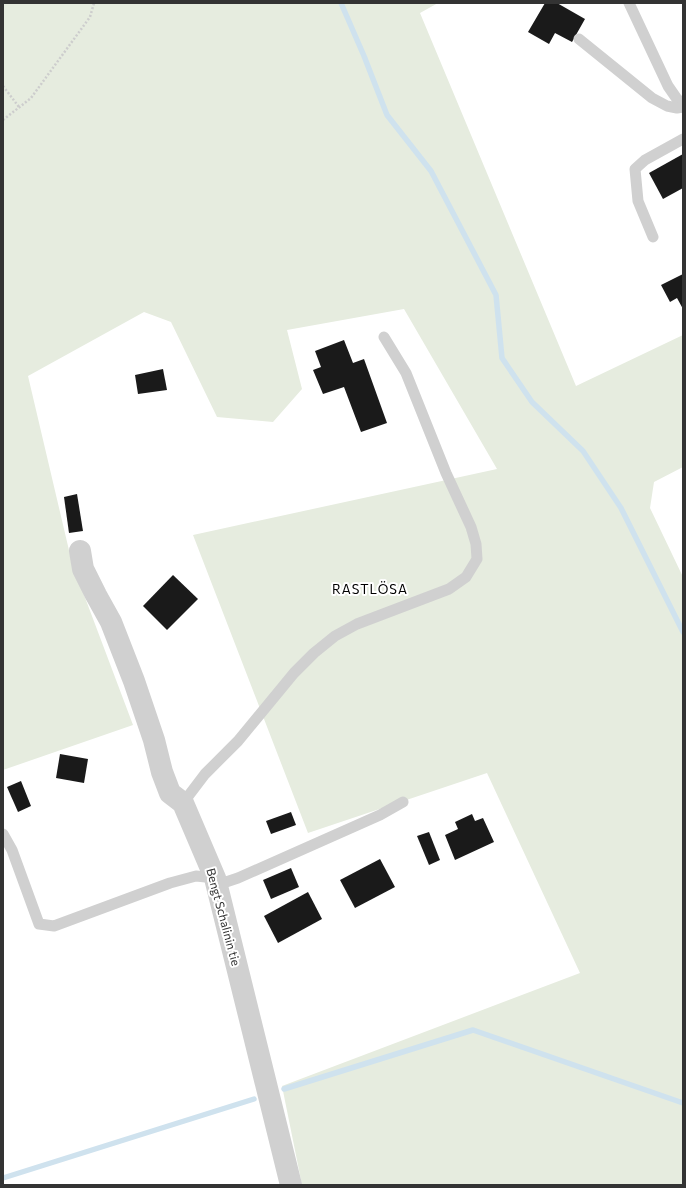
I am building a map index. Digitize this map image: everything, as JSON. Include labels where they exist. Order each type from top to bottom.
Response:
[{"type":"street","name":"Bengt Schalinin tie","points":[[80,551],[83,569],[111,622],[134,681],[170,793],[183,803],[214,878],[291,1185]]},
{"type":"lane","points":[[629,3],[668,86],[677,99],[683,103]]},
{"type":"lane","points":[[579,40],[652,98],[667,106],[677,108],[683,107]]},
{"type":"lane","points":[[653,237],[638,201],[635,169],[645,160],[683,139]]},
{"type":"lane","points":[[183,803],[205,774],[238,741],[294,673],[314,653],[336,636],[357,624],[449,589],[466,577],[477,559],[476,544],[471,527],[446,473],[406,373],[384,337]]},
{"type":"lane","points":[[3,834],[12,850],[39,924],[54,926],[170,883],[196,876],[214,878],[226,882],[238,878],[380,815],[403,802]]},
{"type":"path","points":[[3,120],[30,98],[90,17],[94,3]]},
{"type":"path","points":[[3,86],[19,107]]},
{"type":"shaded area","points":[[3,3],[438,3],[420,13],[576,386],[683,335],[683,467],[654,482],[650,508],[683,577],[683,1185],[302,1185],[282,1086],[580,973],[487,773],[308,833],[193,535],[497,469],[404,309],[287,330],[302,389],[273,422],[217,417],[171,322],[144,312],[28,376],[72,563],[133,725],[3,770]]},
{"type":"building","points":[[545,3],[557,3],[585,19],[572,42],[555,33],[549,44],[528,32]]},
{"type":"building","points":[[683,154],[683,188],[663,199],[649,173]]},
{"type":"building","points":[[683,274],[683,309],[677,298],[670,302],[661,285]]},
{"type":"building","points":[[344,340],[353,363],[364,359],[387,423],[361,432],[344,387],[323,394],[313,370],[321,367],[315,351]]},
{"type":"building","points":[[163,369],[167,390],[138,394],[135,375]]},
{"type":"building","points":[[77,494],[83,531],[69,533],[64,497]]},
{"type":"building","points":[[173,575],[198,599],[167,630],[143,606]]},
{"type":"building","points":[[60,754],[88,759],[84,783],[56,778]]},
{"type":"building","points":[[21,781],[31,806],[18,812],[7,787]]},
{"type":"building","points":[[291,812],[296,825],[271,834],[266,821]]},
{"type":"building","points":[[472,814],[475,821],[483,818],[494,842],[455,860],[445,835],[458,829],[455,822]]},
{"type":"building","points":[[429,832],[440,860],[429,865],[417,836]]},
{"type":"building","points":[[380,859],[395,887],[355,908],[340,880]]},
{"type":"building","points":[[291,868],[299,887],[271,899],[263,880]]},
{"type":"building","points":[[308,892],[322,919],[278,943],[264,916]]},
{"type":"waterway","points":[[341,3],[387,115],[431,171],[496,295],[502,358],[532,402],[583,451],[621,508],[683,632]]},
{"type":"waterway","points":[[284,1089],[473,1030],[683,1103]]},
{"type":"waterway","points":[[3,1178],[254,1099]]},
{"type":"district","name":"RASTLÖSA","points":[[370,589]]}]
